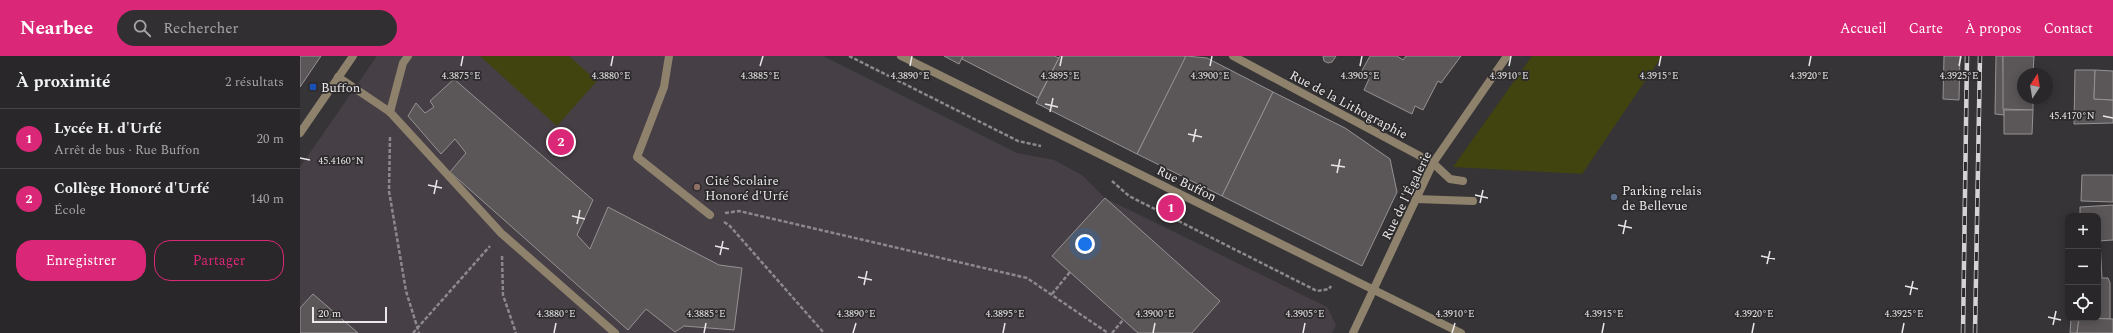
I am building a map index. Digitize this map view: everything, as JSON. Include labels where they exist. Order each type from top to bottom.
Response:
[{"type":"street","points":[[300,133],[353,56]]},
{"type":"street","points":[[390,112],[404,63],[408,56]]},
{"type":"street","points":[[669,56],[664,86],[638,157],[710,215]]},
{"type":"street","name":"Rue Buffon","points":[[901,56],[1461,333]]},
{"type":"street","name":"Rue de la Lithographie","points":[[1233,56],[1433,163],[1450,179],[1464,181]]},
{"type":"street","name":"Rue de l'Égalerie","points":[[1353,333],[1433,163],[1507,56]]},
{"type":"street","points":[[338,77],[390,112],[501,234],[615,333]]},
{"type":"street","points":[[1416,199],[1473,201]]},
{"type":"path","points":[[849,56],[1018,141],[1047,148]]},
{"type":"path","points":[[390,112],[389,191],[406,291],[419,333]]},
{"type":"path","points":[[1106,175],[1129,196],[1317,291],[1329,290],[1339,272]]},
{"type":"path","points":[[710,215],[739,211],[1028,278],[1108,333]]},
{"type":"path","points":[[710,215],[729,225],[824,333]]},
{"type":"path","points":[[413,333],[501,234]]},
{"type":"path","points":[[501,234],[503,295],[516,333]]},
{"type":"path","points":[[1052,294],[1070,272]]},
{"type":"path","points":[[1112,333],[1123,320]]},
{"type":"shaded area","name":"Cité Scolaire Honoré d'Urfé","points":[[377,56],[823,56],[1017,153],[1054,160],[1082,175],[1105,198],[1327,307],[1336,325],[1332,333],[300,333],[300,167]]},
{"type":"shaded area","points":[[480,56],[569,56],[597,81],[557,126]]},
{"type":"shaded area","points":[[1532,56],[1662,56],[1582,174],[1453,167]]},
{"type":"building","points":[[300,56],[321,56],[300,87]]},
{"type":"building","points":[[944,56],[963,56],[959,64]]},
{"type":"building","points":[[963,56],[1054,56],[1059,58],[1038,98],[962,59]]},
{"type":"building","points":[[1060,56],[1186,57],[1137,154],[1036,103]]},
{"type":"building","points":[[1186,56],[1207,58],[1273,92],[1222,196],[1137,154]]},
{"type":"building","points":[[1323,56],[1336,56],[1332,62],[1328,63],[1324,61]]},
{"type":"building","points":[[1370,56],[1397,56],[1403,60],[1406,56],[1461,56],[1441,83],[1438,81],[1423,110],[1415,106],[1412,114],[1364,90],[1369,79],[1360,74]]},
{"type":"building","points":[[1944,56],[1960,56],[1959,100],[1943,99]]},
{"type":"building","points":[[1996,56],[2003,56],[2004,115],[1995,114]]},
{"type":"building","points":[[2003,56],[2034,56],[2033,68],[2017,68],[2017,104],[2033,104],[2033,110],[2003,109]]},
{"type":"building","points":[[2075,70],[2095,70],[2094,99],[2113,100],[2113,123],[2074,124]]},
{"type":"building","points":[[2095,70],[2113,71],[2113,100],[2094,99]]},
{"type":"building","points":[[454,79],[593,200],[577,235],[590,249],[608,207],[719,265],[742,268],[734,330],[684,326],[675,332],[646,309],[628,330],[450,172],[466,153],[455,139],[441,154],[408,116],[416,103],[425,113],[434,107],[430,101]]},
{"type":"building","points":[[1273,92],[1345,128],[1390,159],[1397,192],[1362,266],[1222,196]]},
{"type":"building","points":[[2004,110],[2033,110],[2032,134],[2004,134]]},
{"type":"building","points":[[2082,175],[2113,175],[2113,202],[2081,201]]},
{"type":"building","points":[[1105,198],[1220,301],[1192,333],[1138,333],[1052,256]]},
{"type":"building","points":[[2113,205],[2113,240],[2101,241],[2101,213],[2080,213],[2080,207]]},
{"type":"building","points":[[2101,260],[2102,278],[2108,278],[2110,283],[2110,319],[2101,318]]},
{"type":"building","points":[[313,294],[358,333],[300,333],[300,308]]},
{"type":"building","points":[[2101,319],[2113,319],[2113,333],[2077,333],[2079,321],[2101,321]]},
{"type":"building","points":[[2071,321],[2079,321],[2077,333],[2070,333]]},
{"type":"railway","points":[[1963,333],[1967,56]]},
{"type":"railway","points":[[1975,333],[1980,56]]},
{"type":"place","name":"Buffon","points":[[313,87]]},
{"type":"place","name":"Collège Honoré d'Urfé","points":[[561,142]]},
{"type":"place","name":"Cité Scolaire Honoré d'Urfé","points":[[697,187]]},
{"type":"place","name":"Parking relais de Bellevue","points":[[1614,197]]},
{"type":"place","name":"Lycée H. d'Urfé","points":[[1171,208]]}]
